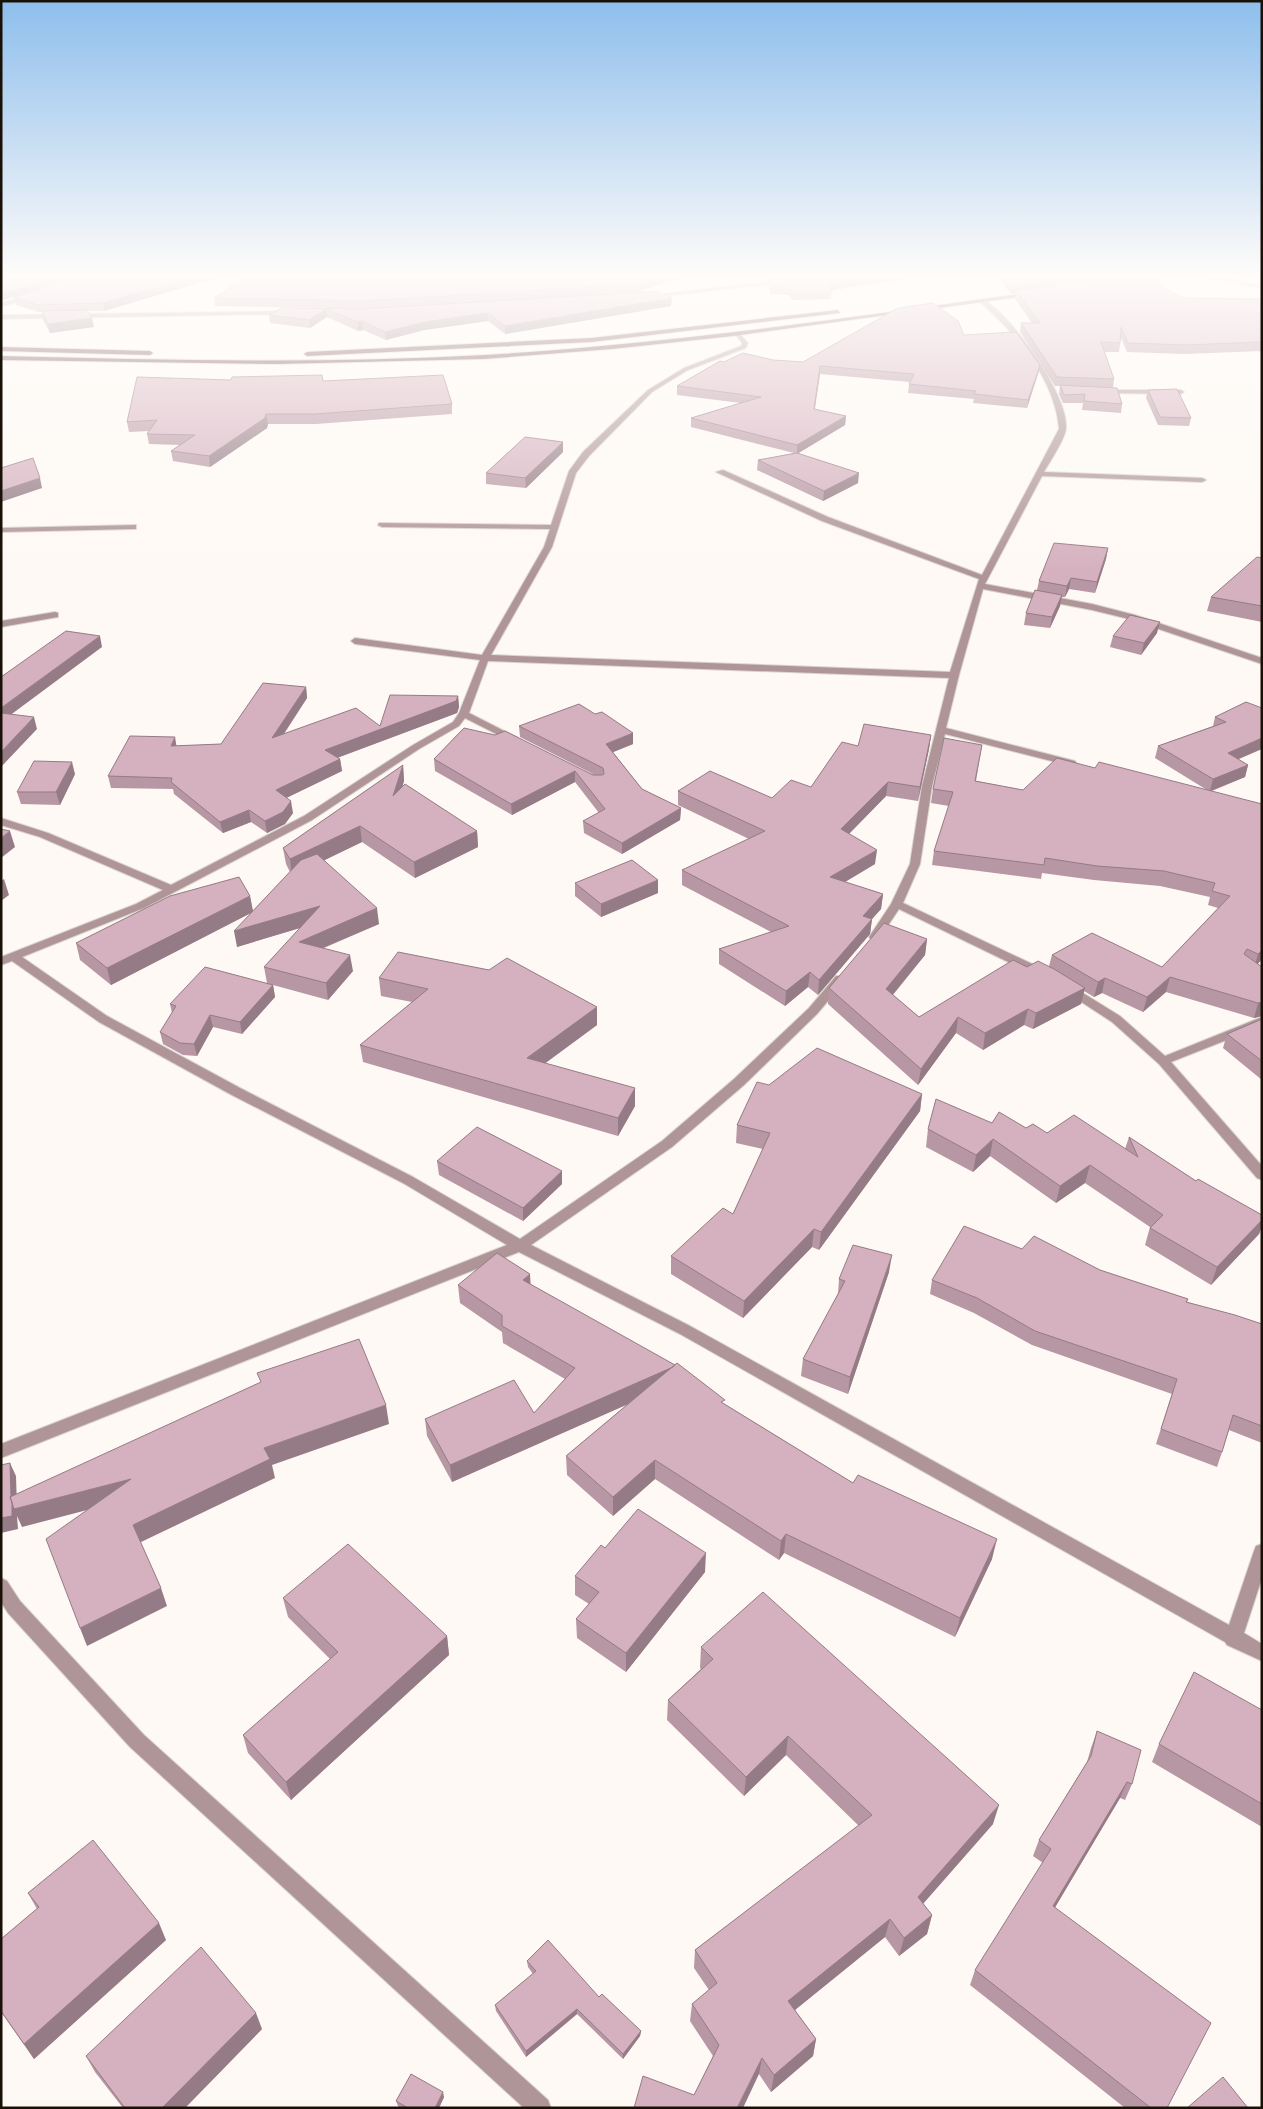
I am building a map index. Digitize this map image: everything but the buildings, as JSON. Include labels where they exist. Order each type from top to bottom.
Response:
[{"type":"street","points":[[8,959],[140,906],[308,818],[416,746],[456,724],[464,714],[485,658],[548,546],[572,473],[586,454],[650,391],[674,376]]},
{"type":"street","points":[[870,943],[897,904],[915,864],[927,786],[940,730],[954,675],[982,582],[1063,429],[1064,420],[1056,390],[1046,376]]},
{"type":"street","points":[[1089,392],[1181,392]]},
{"type":"street","points":[[720,472],[825,520],[982,582],[1132,617],[1262,660]]},
{"type":"street","points":[[1039,474],[1202,480]]},
{"type":"street","points":[[382,525],[554,527]]},
{"type":"street","points":[[1,530],[133,528]]},
{"type":"street","points":[[1,624],[55,615]]},
{"type":"street","points":[[355,641],[485,658],[954,675]]},
{"type":"street","points":[[464,714],[522,744]]},
{"type":"street","points":[[940,730],[1083,766]]},
{"type":"street","points":[[1,821],[44,835],[171,889]]},
{"type":"street","points":[[897,904],[1056,980],[1116,1019],[1163,1061],[1262,1175]]},
{"type":"street","points":[[8,959],[103,1019],[235,1091],[408,1180],[520,1246],[685,1330],[1262,1653]]},
{"type":"street","points":[[1,1451],[520,1246],[667,1144],[766,1056],[813,1011],[845,973]]},
{"type":"street","points":[[1163,1061],[1262,1021]]},
{"type":"street","points":[[1233,1638],[1262,1551]]},
{"type":"street","points":[[1,1586],[14,1607],[137,1741],[540,2108]]}]
